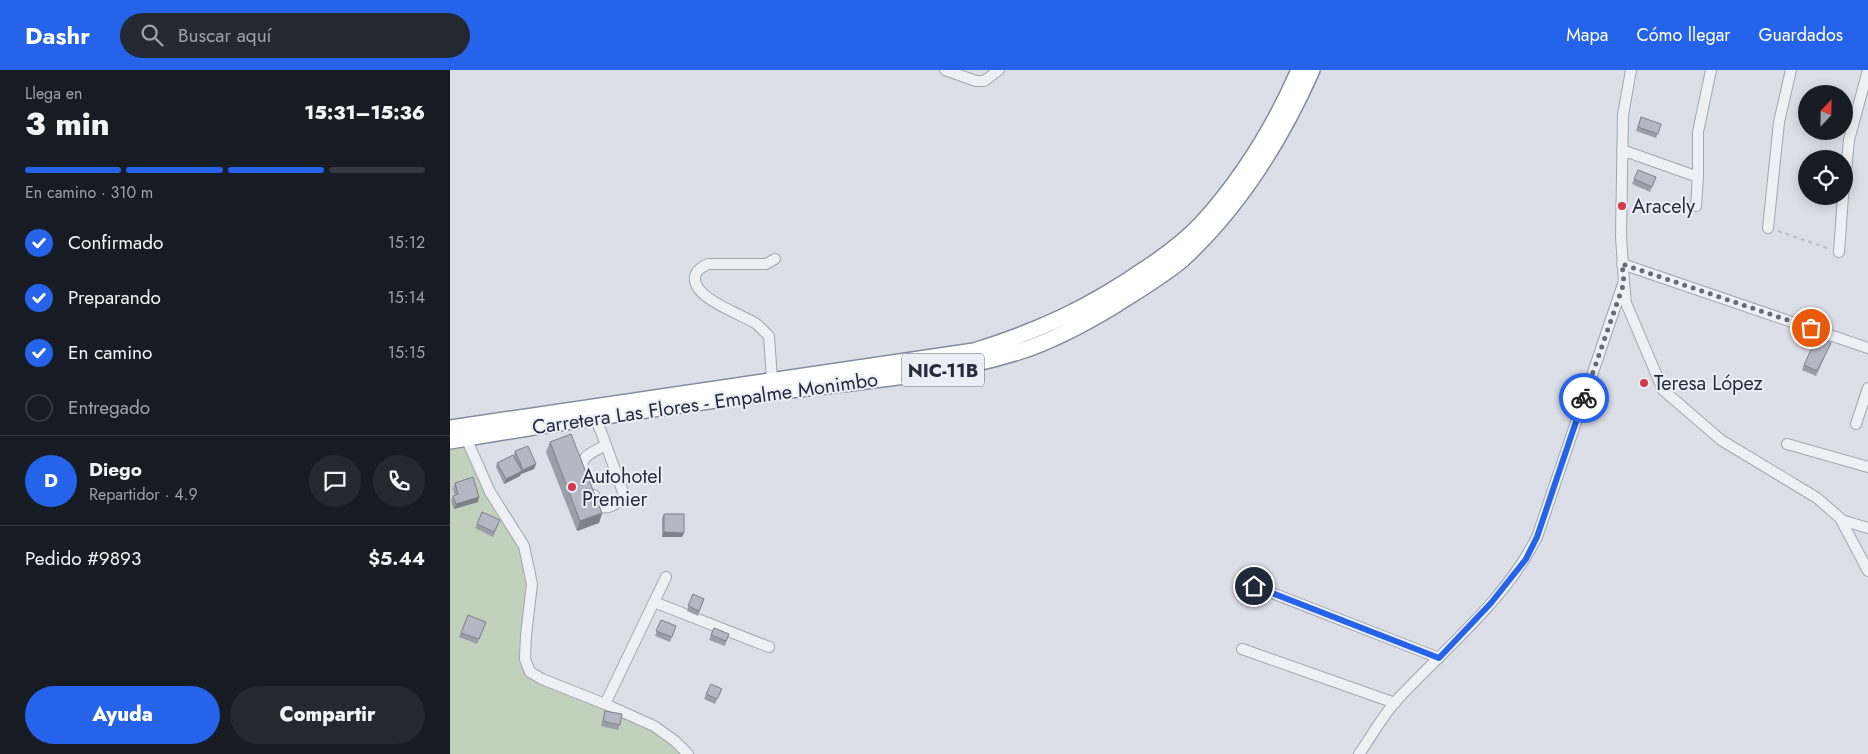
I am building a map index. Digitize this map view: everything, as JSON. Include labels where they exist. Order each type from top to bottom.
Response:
[{"type":"highway","name":"Carretera Las Flores - Empalme Monimbo","points":[[450,428],[772,379],[974,351],[1017,337],[1062,319],[1106,295],[1167,254],[1200,224],[1233,184],[1260,146],[1299,70]]},
{"type":"highway","name":"Carretera Las Flores - Empalme Monimbo","points":[[450,440],[942,370],[1018,352],[1070,331],[1155,280],[1181,260],[1220,220],[1260,167],[1287,122],[1312,70]]},
{"type":"street","points":[[945,70],[976,81],[984,81],[999,70]]},
{"type":"street","points":[[1631,70],[1623,115],[1622,264],[1626,303],[1663,390],[1721,440],[1817,498],[1841,520],[1868,571]]},
{"type":"street","points":[[1696,206],[1698,132],[1710,70]]},
{"type":"street","points":[[1768,228],[1779,122],[1790,70]]},
{"type":"street","points":[[1848,150],[1868,70]]},
{"type":"street","points":[[1622,150],[1698,177]]},
{"type":"street","points":[[1839,252],[1842,205]]},
{"type":"street","points":[[772,379],[769,336],[756,323],[710,299],[698,288],[695,281],[696,274],[701,267],[708,264],[766,264],[775,259]]},
{"type":"street","points":[[1622,264],[1868,348]]},
{"type":"street","points":[[1359,754],[1395,703],[1503,588],[1526,559],[1537,537],[1624,283]]},
{"type":"street","points":[[1856,424],[1868,388]]},
{"type":"street","points":[[594,418],[606,445],[624,495],[622,500],[607,508],[598,504],[581,466],[585,457],[606,445]]},
{"type":"street","points":[[466,438],[490,492],[524,546],[532,584],[525,659],[530,672],[542,679],[654,726],[688,754]]},
{"type":"street","points":[[1788,444],[1868,467]]},
{"type":"street","points":[[1841,520],[1868,528]]},
{"type":"street","points":[[605,704],[666,577]]},
{"type":"street","points":[[1254,586],[1439,658]]},
{"type":"street","points":[[654,602],[769,647]]},
{"type":"street","points":[[1242,649],[1395,703]]},
{"type":"path","points":[[1768,228],[1839,252]]},
{"type":"green space","points":[[466,438],[524,546],[532,584],[526,635],[530,672],[654,726],[688,754],[450,754],[450,441]]},
{"type":"building","points":[[1641,117],[1661,124],[1658,134],[1638,127]]},
{"type":"building","points":[[1638,170],[1656,177],[1652,187],[1634,179]]},
{"type":"building","points":[[1817,337],[1831,343],[1817,371],[1804,365]]},
{"type":"building","name":"Autohotel Premier","points":[[571,434],[602,513],[580,521],[550,442]]},
{"type":"building","points":[[528,446],[536,464],[523,470],[515,451]]},
{"type":"building","points":[[513,455],[522,471],[506,479],[497,463]]},
{"type":"building","points":[[473,477],[479,497],[456,504],[453,496],[458,494],[455,483]]},
{"type":"building","points":[[482,512],[500,520],[494,532],[477,524]]},
{"type":"building","points":[[664,514],[684,514],[684,533],[664,532]]},
{"type":"building","points":[[693,594],[704,599],[699,611],[688,606]]},
{"type":"building","points":[[468,615],[486,622],[479,639],[461,633]]},
{"type":"building","points":[[661,620],[676,626],[672,637],[656,631]]},
{"type":"building","points":[[714,628],[729,634],[726,641],[711,635]]},
{"type":"building","points":[[711,684],[722,689],[717,699],[706,694]]},
{"type":"building","points":[[605,711],[622,714],[620,725],[603,721]]},
{"type":"way so far","points":[[1584,398],[1624,283],[1622,264],[1811,328]]},
{"type":"place","name":"Aracely","points":[[1622,206]]},
{"type":"place","name":"Teresa López","points":[[1644,383]]},
{"type":"place","name":"Autohotel Premier","points":[[572,487]]},
{"type":"route","points":[[1254,586],[1439,658],[1491,603],[1526,559],[1537,537],[1584,398]]}]
